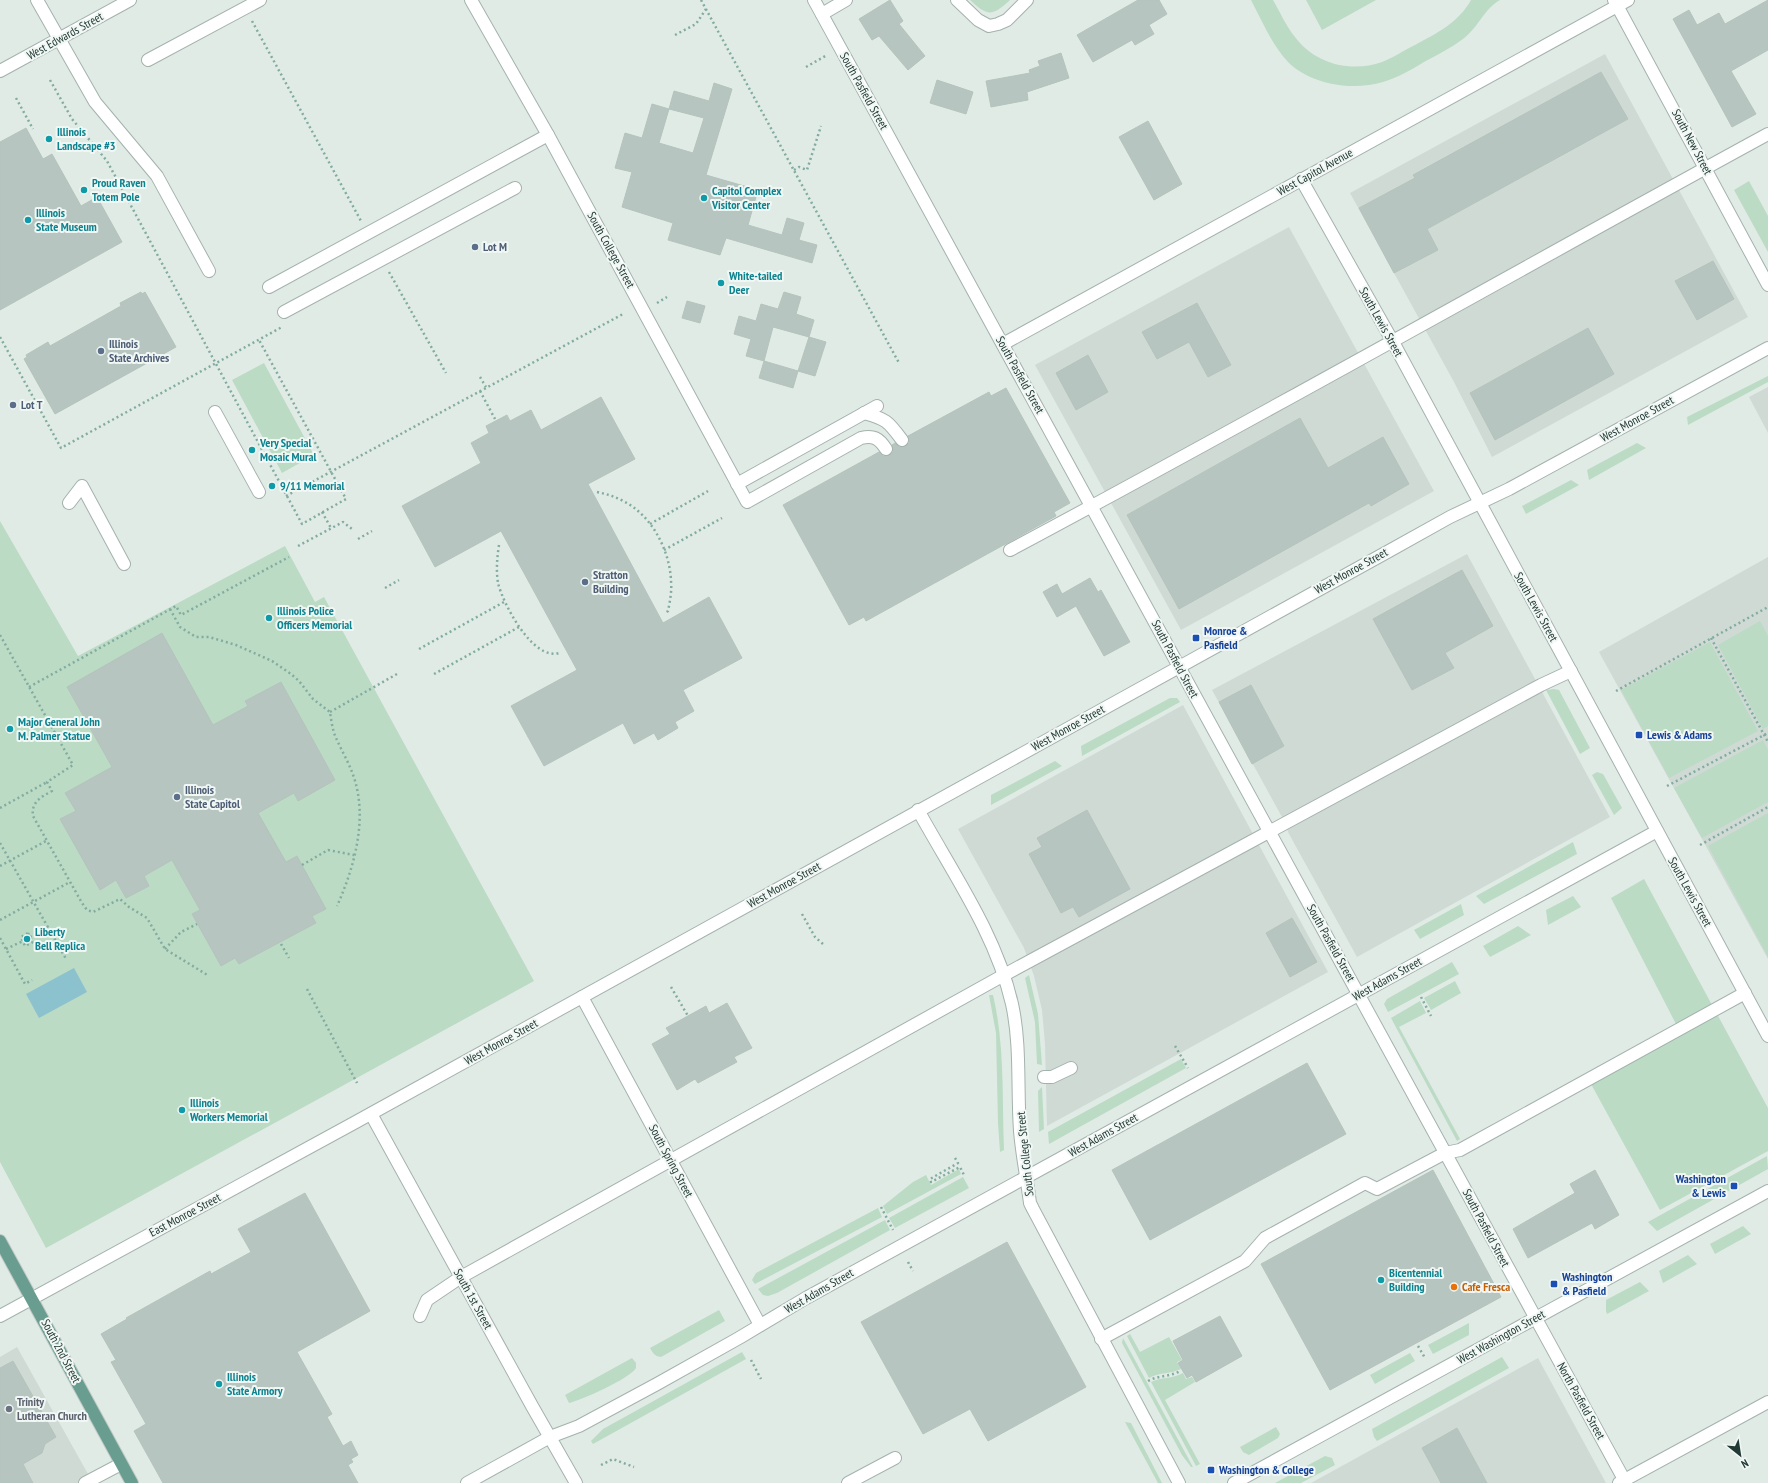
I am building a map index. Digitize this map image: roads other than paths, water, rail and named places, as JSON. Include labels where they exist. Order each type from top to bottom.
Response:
[{"type":"main road","name":"South 2nd Street","points":[[0,1241],[132,1483]]},
{"type":"street","points":[[37,0],[95,102],[157,176],[209,271]]},
{"type":"street","name":"West Edwards Street","points":[[0,72],[130,0]]},
{"type":"street","name":"South College Street","points":[[471,0],[548,135],[747,502],[861,438],[870,436],[877,438],[886,449]]},
{"type":"street","name":"South Pasfield Street","points":[[814,0],[1535,1318]]},
{"type":"street","points":[[822,14],[846,0]]},
{"type":"street","points":[[957,0],[978,20],[989,26],[1007,20],[1027,0]]},
{"type":"street","points":[[148,60],[256,1]]},
{"type":"street","name":"South New Street","points":[[1620,2],[1768,284]]},
{"type":"street","name":"West Capitol Avenue","points":[[1003,344],[1620,2]]},
{"type":"street","points":[[1010,550],[1392,342],[1768,134]]},
{"type":"street","points":[[269,287],[548,135]]},
{"type":"street","name":"South Lewis Street","points":[[1301,179],[1392,342],[1768,1036]]},
{"type":"street","points":[[284,312],[515,188]]},
{"type":"street","name":"West Monroe Street","points":[[371,1114],[1450,517],[1480,504],[1768,348]]},
{"type":"street","points":[[737,484],[877,406]]},
{"type":"street","points":[[215,412],[259,492]]},
{"type":"street","points":[[864,413],[883,418],[890,424],[902,440]]},
{"type":"street","points":[[69,503],[82,486],[124,564]]},
{"type":"street","points":[[420,1316],[427,1300],[460,1277],[1004,975],[1541,685],[1571,671]]},
{"type":"street","name":"South College Street","points":[[918,810],[986,931],[1004,975],[1012,1004],[1018,1040],[1020,1130],[1026,1177],[1033,1210],[1179,1483]]},
{"type":"street","name":"West Adams Street","points":[[467,1483],[550,1437],[579,1426],[739,1338],[806,1298],[1656,831]]},
{"type":"street","points":[[1101,1339],[1245,1261],[1266,1238],[1365,1183],[1377,1189],[1445,1153],[1460,1150],[1745,993]]},
{"type":"street","name":"South Spring Street","points":[[582,997],[760,1325]]},
{"type":"street","points":[[1044,1077],[1052,1077],[1070,1068]]},
{"type":"street","name":"South 1st Street","points":[[371,1114],[460,1277],[576,1483]]},
{"type":"street","name":"East Monroe Street","points":[[0,1316],[371,1114]]},
{"type":"street","name":"West Washington Street","points":[[1234,1483],[1768,1191]]},
{"type":"street","name":"North Pasfield Street","points":[[1535,1318],[1623,1482]]},
{"type":"street","points":[[1623,1482],[1768,1402]]},
{"type":"street","points":[[848,1483],[895,1458]]},
{"type":"street","points":[[85,1483],[121,1464]]},
{"type":"water","points":[[74,968],[87,992],[39,1018],[26,994]]},
{"type":"place","name":"Illinois Landscape #3","points":[[49,139]]},
{"type":"place","name":"Proud Raven Totem Pole","points":[[84,190]]},
{"type":"place","name":"Capitol Complex Visitor Center","points":[[704,198]]},
{"type":"place","name":"Illinois State Museum","points":[[28,220]]},
{"type":"place","name":"Lot M","points":[[475,247]]},
{"type":"place","name":"White-tailed Deer","points":[[721,283]]},
{"type":"place","name":"Illinois State Archives","points":[[101,351]]},
{"type":"place","name":"Lot T","points":[[13,405]]},
{"type":"place","name":"Very Special Mosaic Mural","points":[[252,450]]},
{"type":"place","name":"9/11 Memorial","points":[[272,486]]},
{"type":"place","name":"Stratton Building","points":[[585,582]]},
{"type":"place","name":"Illinois Police Officers Memorial","points":[[269,618]]},
{"type":"place","name":"Monroe & Pasfield","points":[[1196,638]]},
{"type":"place","name":"Major General John M. Palmer Statue","points":[[10,729]]},
{"type":"place","name":"Lewis & Adams","points":[[1639,735]]},
{"type":"place","name":"Illinois State Capitol","points":[[177,797]]},
{"type":"place","name":"Liberty Bell Replica","points":[[27,939]]},
{"type":"place","name":"Illinois Workers Memorial","points":[[182,1110]]},
{"type":"place","name":"Washington & Lewis","points":[[1734,1186]]},
{"type":"place","name":"Bicentennial Building","points":[[1381,1280]]},
{"type":"place","name":"Washington & Pasfield","points":[[1554,1284]]},
{"type":"place","name":"Cafe Fresca","points":[[1454,1287]]},
{"type":"place","name":"Illinois State Armory","points":[[219,1384]]},
{"type":"place","name":"Trinity Lutheran Church","points":[[9,1409]]},
{"type":"place","name":"Washington & College","points":[[1211,1470]]}]
